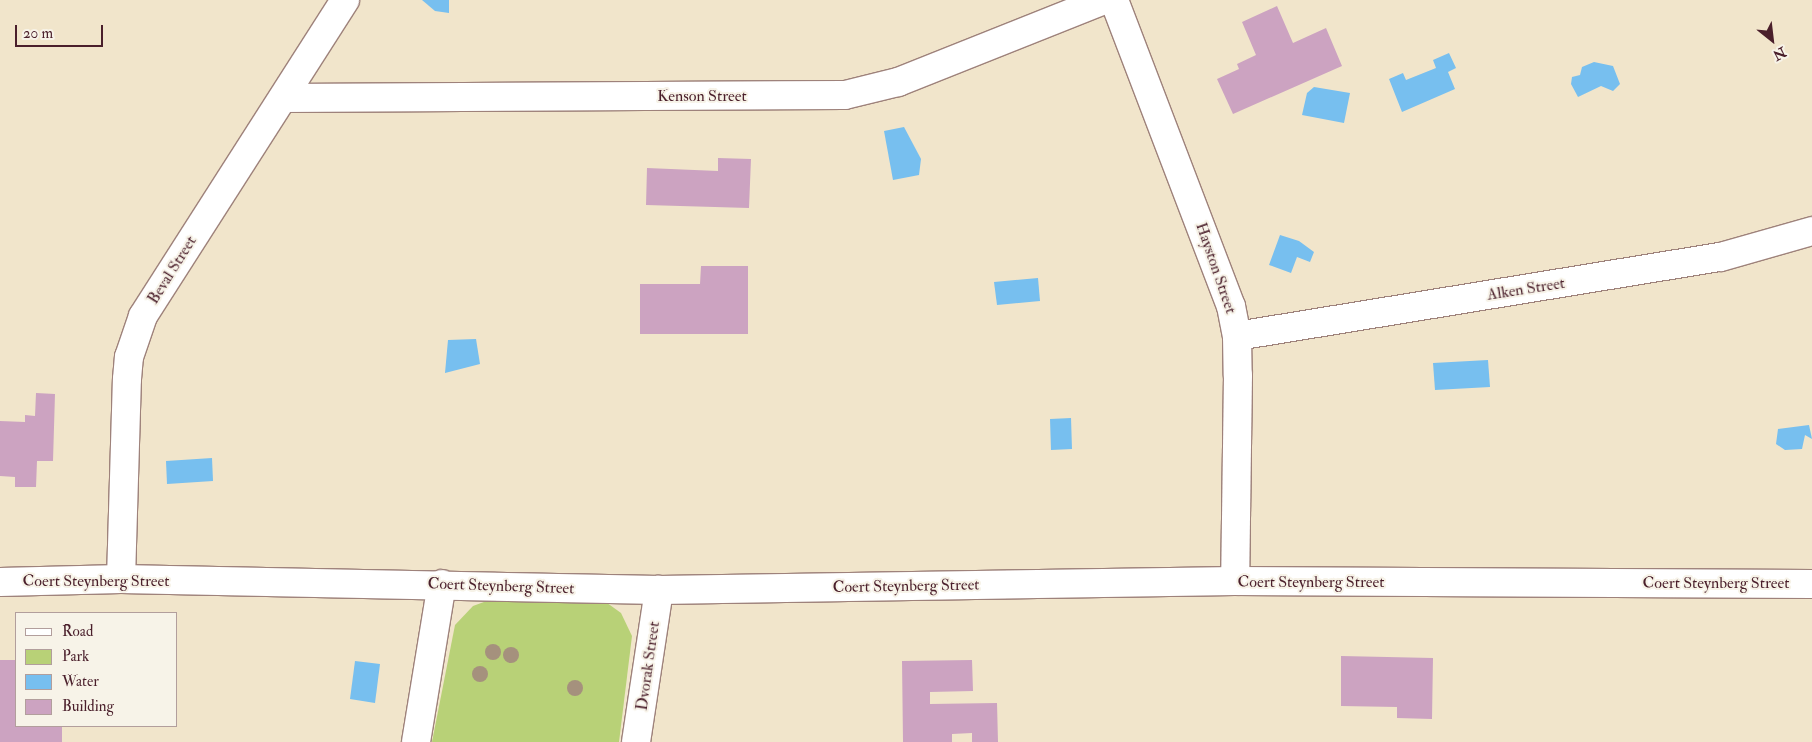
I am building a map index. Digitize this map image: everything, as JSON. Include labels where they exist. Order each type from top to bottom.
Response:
[{"type":"street","name":"Beval Street","points":[[121,579],[126,379],[134,339],[159,287],[345,0]]},
{"type":"street","name":"Kenson Street","points":[[283,98],[845,95],[898,82],[1104,0]]},
{"type":"street","name":"Hayston Street","points":[[1114,0],[1224,279],[1237,336],[1235,581]]},
{"type":"street","name":"Alken Street","points":[[1237,336],[1721,257],[1812,231]]},
{"type":"street","name":"Coert Steynberg Street","points":[[0,582],[121,579],[442,584],[659,590],[1235,581],[1812,584]]},
{"type":"street","points":[[416,742],[442,584]]},
{"type":"street","name":"Dvorak Street","points":[[636,742],[659,590]]},
{"type":"green space","points":[[492,599],[603,600],[621,613],[632,636],[619,742],[432,742],[455,625],[473,606]]},
{"type":"water","points":[[422,0],[449,0],[449,13],[435,11]]},
{"type":"water","points":[[1449,53],[1456,68],[1448,72],[1455,89],[1402,112],[1389,79],[1403,73],[1406,80],[1436,68],[1433,60]]},
{"type":"water","points":[[1594,62],[1613,66],[1620,84],[1613,91],[1601,86],[1578,97],[1571,84],[1572,77],[1580,75],[1582,67]]},
{"type":"water","points":[[1314,87],[1350,93],[1344,123],[1302,115],[1307,93]]},
{"type":"water","points":[[904,127],[921,159],[919,175],[893,180],[884,131]]},
{"type":"water","points":[[1280,235],[1299,241],[1314,252],[1310,262],[1297,257],[1291,273],[1269,265]]},
{"type":"water","points":[[1038,278],[1040,301],[997,305],[994,282]]},
{"type":"water","points":[[476,339],[480,364],[445,373],[448,340]]},
{"type":"water","points":[[1488,360],[1490,387],[1435,390],[1433,363]]},
{"type":"water","points":[[1071,418],[1072,449],[1051,450],[1050,419]]},
{"type":"water","points":[[1809,425],[1812,439],[1805,435],[1802,449],[1785,450],[1776,444],[1778,429]]},
{"type":"water","points":[[212,458],[213,481],[167,484],[166,461]]},
{"type":"water","points":[[355,661],[380,664],[375,703],[350,699]]},
{"type":"building","points":[[1277,6],[1293,43],[1326,28],[1342,66],[1233,114],[1217,79],[1239,69],[1237,64],[1256,55],[1242,22]]},
{"type":"building","points":[[718,158],[751,159],[749,208],[646,205],[647,168],[718,171]]},
{"type":"building","points":[[701,266],[748,266],[748,334],[640,334],[640,284],[700,284]]},
{"type":"building","points":[[36,393],[55,394],[53,461],[37,461],[36,487],[15,487],[15,477],[0,476],[0,421],[25,422],[25,415],[35,416]]},
{"type":"building","points":[[1341,656],[1433,658],[1432,719],[1397,718],[1397,707],[1341,706]]},
{"type":"building","points":[[0,660],[15,660],[15,727],[62,727],[62,742],[0,742]]},
{"type":"building","points":[[972,660],[973,691],[930,692],[930,704],[997,703],[998,742],[972,742],[972,733],[952,734],[952,742],[903,742],[902,661]]}]
